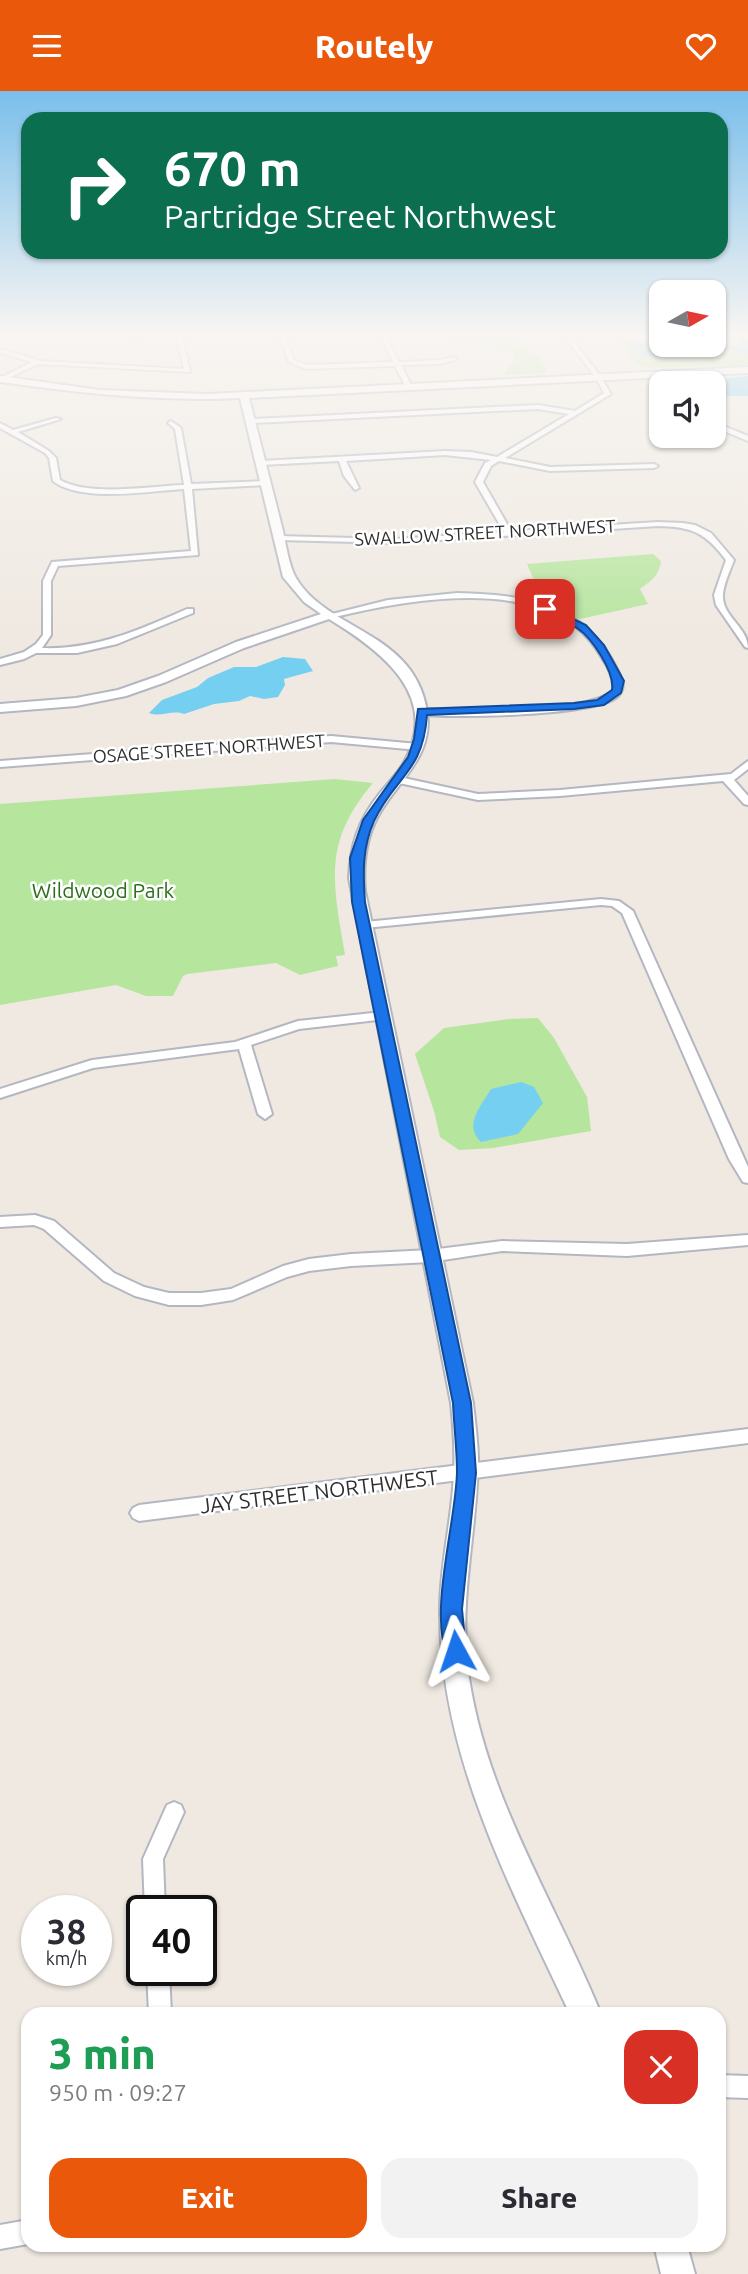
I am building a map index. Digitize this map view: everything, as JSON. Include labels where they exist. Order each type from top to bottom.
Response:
[{"type":"street","points":[[21,437],[47,452],[52,458],[57,481],[68,488],[98,491],[265,483]]},
{"type":"street","points":[[0,662],[22,657],[43,642],[47,635],[47,581],[54,566],[195,553],[179,437]]},
{"type":"street","points":[[255,437],[289,577],[304,596],[328,616],[371,640],[393,659],[414,688],[421,712],[418,747],[400,780],[369,820],[359,844],[355,871],[358,902],[365,925],[430,1256],[462,1403],[466,1473],[452,1609],[459,1693],[479,1776],[583,2007]]},
{"type":"street","points":[[509,534],[479,482],[488,465],[535,437]]},
{"type":"street","points":[[261,463],[445,453],[568,470],[654,466]]},
{"type":"street","points":[[342,459],[355,488]]},
{"type":"street","name":"SWALLOW STREET NORTHWEST","points":[[278,538],[394,541],[658,524],[691,526],[712,535],[730,560],[718,594],[720,605],[748,645]]},
{"type":"street","points":[[0,708],[76,702],[121,693],[162,679],[240,645],[328,616],[357,608],[422,599],[472,597],[521,601],[570,619],[583,627],[599,645],[619,681],[613,696],[591,704],[513,710],[421,712]]},
{"type":"street","points":[[32,650],[78,652],[97,649],[190,611]]},
{"type":"street","name":"OSAGE STREET NORTHWEST","points":[[0,764],[331,739],[418,747]]},
{"type":"street","points":[[400,780],[478,797],[560,793],[726,778],[734,777],[748,764]]},
{"type":"street","points":[[726,778],[748,803]]},
{"type":"street","points":[[365,925],[562,905],[615,903],[627,911],[635,927],[736,1159],[748,1178]]},
{"type":"street","points":[[0,1094],[92,1064],[177,1055],[244,1043],[298,1025],[382,1016]]},
{"type":"street","points":[[244,1043],[265,1114]]},
{"type":"street","points":[[0,1222],[35,1220],[49,1225],[109,1277],[139,1292],[169,1299],[201,1299],[233,1294],[283,1272],[309,1265],[430,1256],[502,1246],[627,1250],[748,1240]]},
{"type":"street","name":"JAY STREET NORTHWEST","points":[[139,1513],[748,1436]]},
{"type":"street","points":[[154,1895],[153,1859],[174,1812]]},
{"type":"street","points":[[159,1986],[160,2007]]},
{"type":"street","points":[[726,2086],[748,2087]]},
{"type":"street","points":[[0,2237],[21,2233]]},
{"type":"street","points":[[672,2252],[678,2274]]},
{"type":"green space","points":[[653,554],[661,561],[658,571],[651,581],[640,589],[648,604],[580,619],[524,597],[534,580],[527,564]]},
{"type":"green space","name":"Wildwood Park","points":[[335,779],[373,783],[345,825],[335,865],[337,906],[345,955],[336,956],[338,966],[300,975],[276,963],[187,974],[183,976],[173,996],[146,996],[116,985],[0,1005],[0,804]]},
{"type":"green space","points":[[538,1018],[554,1038],[587,1097],[591,1131],[493,1148],[459,1150],[440,1137],[415,1054],[444,1028]]},
{"type":"water","points":[[283,657],[305,659],[313,671],[284,679],[285,685],[278,697],[264,699],[250,696],[184,714],[149,713],[162,700],[197,687],[208,678],[234,667],[256,667]]},
{"type":"water","points":[[521,1082],[534,1087],[543,1103],[518,1134],[481,1142],[474,1129],[475,1115],[491,1089]]},
{"type":"route","points":[[456,1651],[452,1609],[467,1451],[462,1403],[430,1256],[365,925],[358,902],[356,858],[369,820],[414,757],[420,739],[421,712],[574,706],[600,702],[617,691],[619,681],[599,645],[583,627],[545,609]]}]
